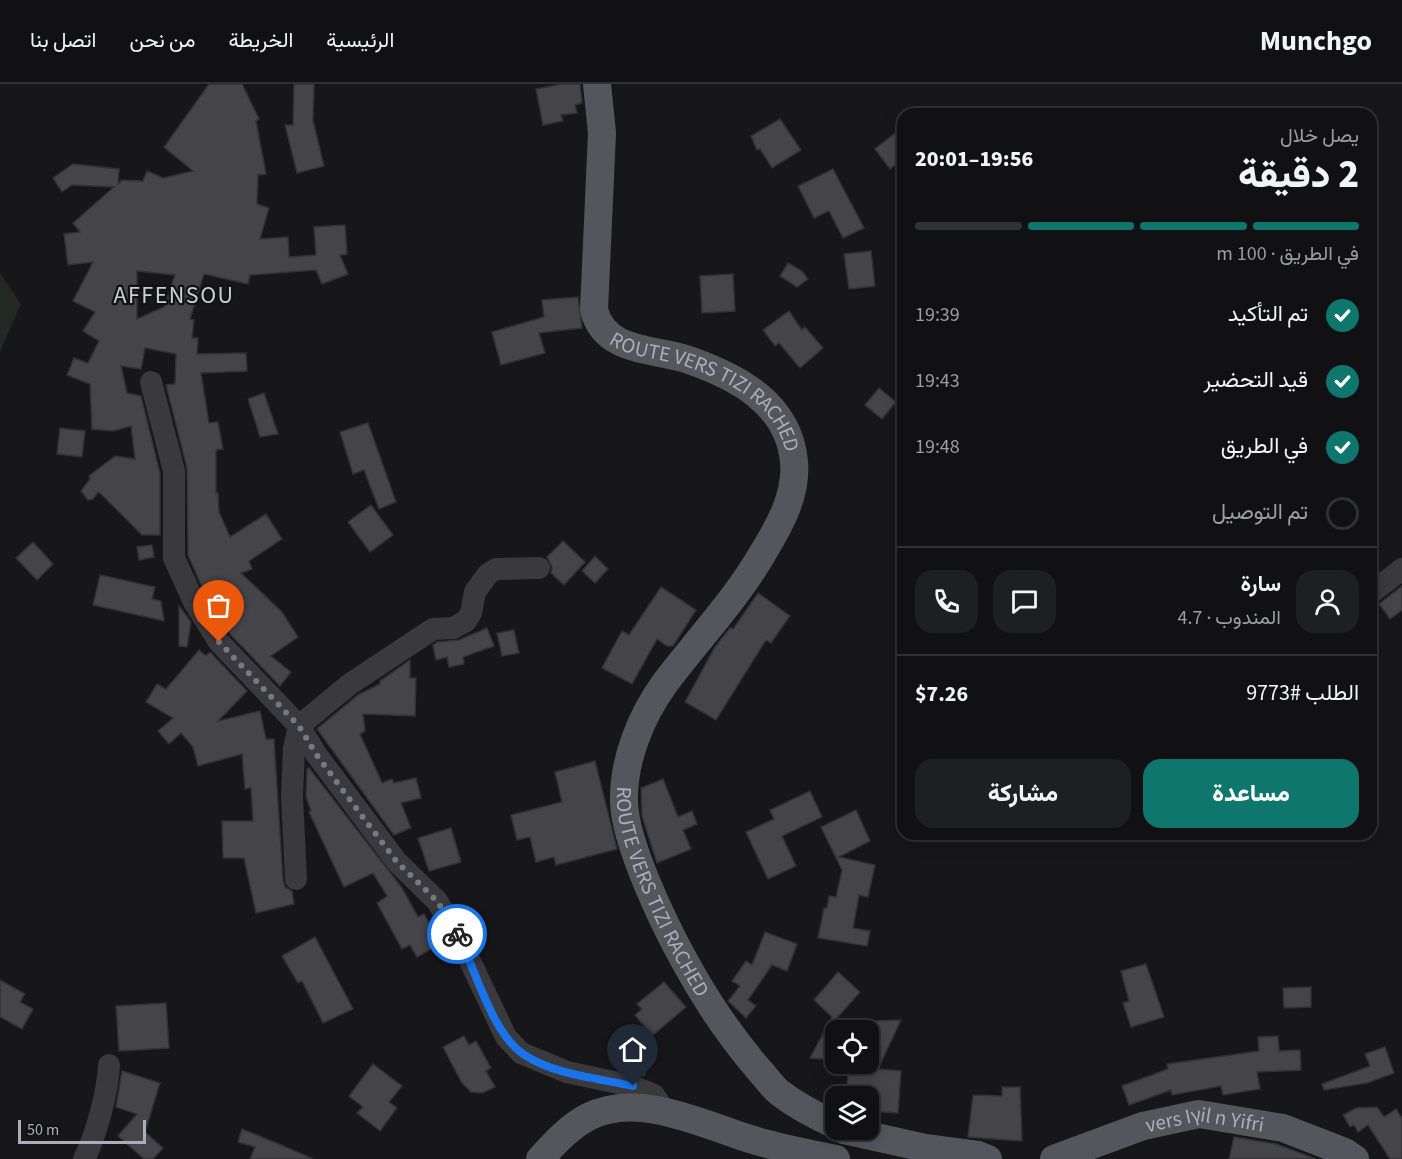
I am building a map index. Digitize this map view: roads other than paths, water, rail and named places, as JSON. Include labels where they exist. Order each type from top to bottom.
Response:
[{"type":"main road","name":"ROUTE VERS TIZI RACHED","points":[[597,84],[602,134],[594,310],[597,320],[609,335],[621,343],[647,352],[684,358],[753,389],[777,412],[794,462],[793,485],[787,506],[749,578],[664,684],[648,709],[636,736],[627,767],[624,803],[630,833],[667,930],[704,997],[778,1092],[825,1120]]},
{"type":"main road","points":[[540,1159],[565,1133],[588,1117],[607,1111],[633,1108],[666,1113],[760,1142],[836,1159]]},
{"type":"main road","name":"vers Iγil n Yifri","points":[[1054,1159],[1143,1126],[1198,1114],[1283,1128],[1345,1152],[1355,1159]]},
{"type":"main road","points":[[879,1138],[925,1148],[978,1155],[988,1159]]},
{"type":"street","points":[[151,382],[174,471],[174,558],[194,602],[219,642],[299,726],[316,754],[397,862],[437,901],[459,938],[501,1028],[521,1053],[567,1072],[633,1086],[654,1095],[666,1113]]},
{"type":"street","points":[[296,879],[292,797],[294,748],[299,726],[350,684],[433,629],[453,628],[466,621],[471,613],[475,592],[488,574],[496,569],[539,568]]},
{"type":"street","points":[[1377,588],[1402,569]]},
{"type":"street","points":[[84,1159],[93,1140],[109,1077],[109,1065]]},
{"type":"district","name":"AFFENSOU","points":[[174,295]]}]
